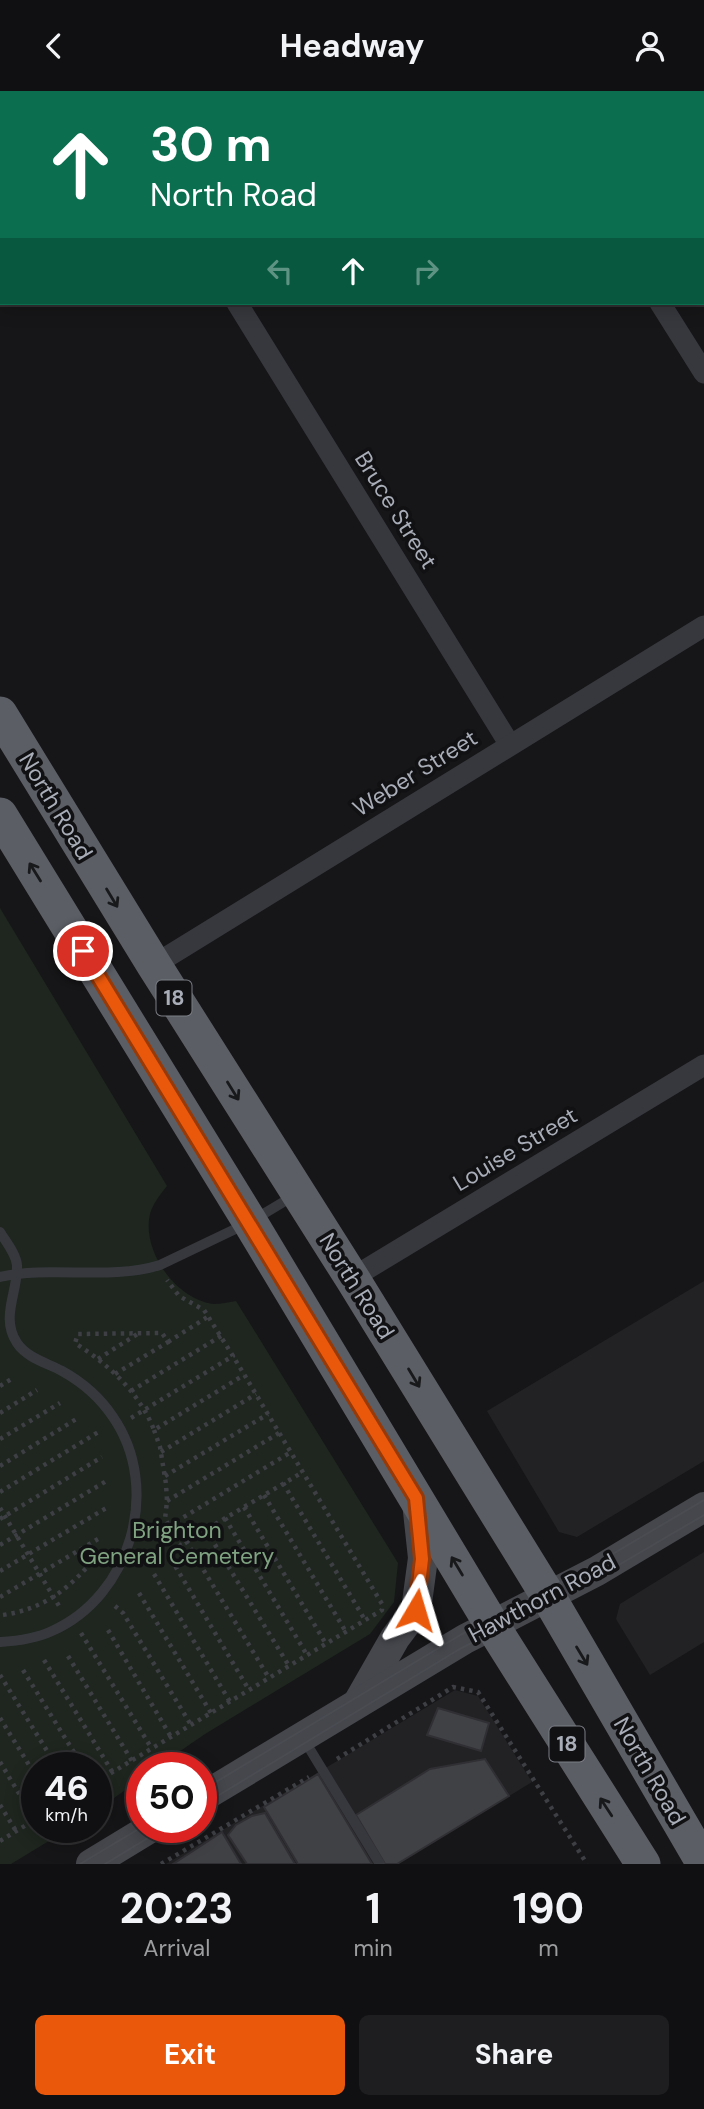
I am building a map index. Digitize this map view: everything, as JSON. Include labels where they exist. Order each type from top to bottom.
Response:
[{"type":"highway","name":"North Road","points":[[0,714],[548,1597],[704,1864]]},
{"type":"highway","name":"18","points":[[0,815],[250,1222],[492,1624],[643,1864]]},
{"type":"highway","points":[[583,1771],[632,1738]]},
{"type":"main road","points":[[357,1705],[395,1638],[416,1610],[422,1559],[416,1498]]},
{"type":"main road","name":"Hawthorn Road","points":[[217,1788],[492,1624],[548,1597],[704,1507]]},
{"type":"main road","points":[[91,1864],[124,1855]]},
{"type":"street","name":"Bruce Street","points":[[238,305],[510,745]]},
{"type":"street","points":[[661,305],[704,373]]},
{"type":"street","name":"Weber Street","points":[[154,965],[704,626]]},
{"type":"street","name":"Louise Street","points":[[352,1278],[704,1065]]},
{"type":"lane","points":[[0,1277],[133,1271],[157,1266],[250,1222],[298,1194]]},
{"type":"lane","points":[[0,1232],[17,1265],[9,1309],[9,1324],[16,1342],[28,1354],[75,1380],[104,1405],[130,1451],[136,1485],[136,1518],[124,1558],[101,1594],[70,1621],[52,1631],[34,1637],[0,1642]]},
{"type":"lane","points":[[302,1737],[380,1864]]},
{"type":"path","points":[[147,1752],[382,1610],[382,1604],[209,1316],[172,1289],[157,1266]]},
{"type":"path","points":[[115,1374],[209,1316]]},
{"type":"path","points":[[167,1342],[162,1333],[78,1333],[75,1343],[115,1374],[131,1391],[143,1410],[153,1430],[165,1476],[165,1519],[180,1545],[303,1472]]},
{"type":"path","points":[[98,1359],[139,1333]]},
{"type":"path","points":[[131,1391],[221,1336]]},
{"type":"path","points":[[0,1492],[233,1356]]},
{"type":"path","points":[[153,1430],[244,1375]]},
{"type":"path","points":[[0,1386],[13,1378]]},
{"type":"path","points":[[0,1413],[37,1390]]},
{"type":"path","points":[[160,1452],[256,1394]]},
{"type":"path","points":[[0,1439],[60,1403]]},
{"type":"path","points":[[165,1476],[268,1414]]},
{"type":"path","points":[[0,1466],[78,1418]]},
{"type":"path","points":[[167,1501],[279,1433]]},
{"type":"path","points":[[169,1526],[291,1452]]},
{"type":"path","points":[[2,1517],[102,1457]]},
{"type":"path","points":[[0,1545],[108,1479]]},
{"type":"path","points":[[283,1483],[365,1620]]},
{"type":"path","points":[[264,1495],[346,1632]]},
{"type":"path","points":[[0,1571],[108,1507]]},
{"type":"path","points":[[244,1507],[326,1644]]},
{"type":"path","points":[[0,1508],[2,1517],[152,1749]]},
{"type":"path","points":[[225,1518],[307,1655]]},
{"type":"path","points":[[206,1530],[289,1666]]},
{"type":"path","points":[[0,1597],[98,1539]]},
{"type":"path","points":[[186,1541],[269,1678]]},
{"type":"path","points":[[171,1559],[249,1690]]},
{"type":"path","points":[[4,1615],[31,1609],[54,1597],[89,1565]]},
{"type":"path","points":[[154,1574],[230,1702]]},
{"type":"path","points":[[139,1593],[211,1713]]},
{"type":"path","points":[[101,1594],[123,1613],[191,1725]]},
{"type":"path","points":[[107,1630],[171,1737]]},
{"type":"path","points":[[68,1657],[126,1752]]},
{"type":"path","points":[[44,1660],[113,1773],[126,1765]]},
{"type":"path","points":[[23,1670],[74,1752]]},
{"type":"path","points":[[0,1675],[48,1752]]},
{"type":"path","points":[[161,1864],[453,1687],[478,1692],[587,1864]]},
{"type":"path","points":[[0,1718],[21,1752]]},
{"type":"path","points":[[0,1762],[21,1795]]},
{"type":"path","points":[[0,1805],[16,1831]]},
{"type":"path","points":[[0,1841],[21,1828]]},
{"type":"shaded area","points":[[704,1281],[704,1461],[577,1537],[559,1532],[487,1411]]},
{"type":"shaded area","points":[[704,1552],[704,1642],[650,1675],[616,1619],[620,1604]]},
{"type":"shaded area","points":[[455,1690],[478,1696],[532,1782],[398,1864],[166,1864],[201,1843],[217,1843],[217,1833]]},
{"type":"green space","name":"Brighton General Cemetery","points":[[0,908],[167,1186],[153,1206],[149,1220],[152,1248],[158,1261],[177,1285],[201,1301],[214,1304],[236,1301],[398,1563],[394,1602],[370,1634],[179,1752],[126,1752],[126,1789],[112,1800],[112,1752],[21,1752],[21,1843],[46,1843],[11,1864],[0,1864]]},
{"type":"building","points":[[438,1708],[489,1723],[481,1751],[427,1735]]},
{"type":"building","points":[[485,1759],[509,1796],[397,1864],[385,1864],[356,1815],[430,1769]]},
{"type":"building","points":[[318,1774],[372,1864],[298,1864],[264,1807]]},
{"type":"building","points":[[265,1813],[295,1864],[247,1864],[228,1835],[236,1825],[252,1816]]},
{"type":"building","points":[[222,1832],[241,1864],[173,1864],[205,1843],[217,1843],[217,1835]]},
{"type":"tram line","points":[[217,1781],[462,1634],[594,1565],[704,1500]]},
{"type":"tram line","points":[[217,1796],[458,1650],[600,1576],[704,1515]]},
{"type":"tram line","points":[[80,1864],[126,1837]]},
{"type":"tram line","points":[[105,1864],[140,1843]]},
{"type":"route","points":[[83,951],[416,1498],[422,1559],[416,1610]]}]
